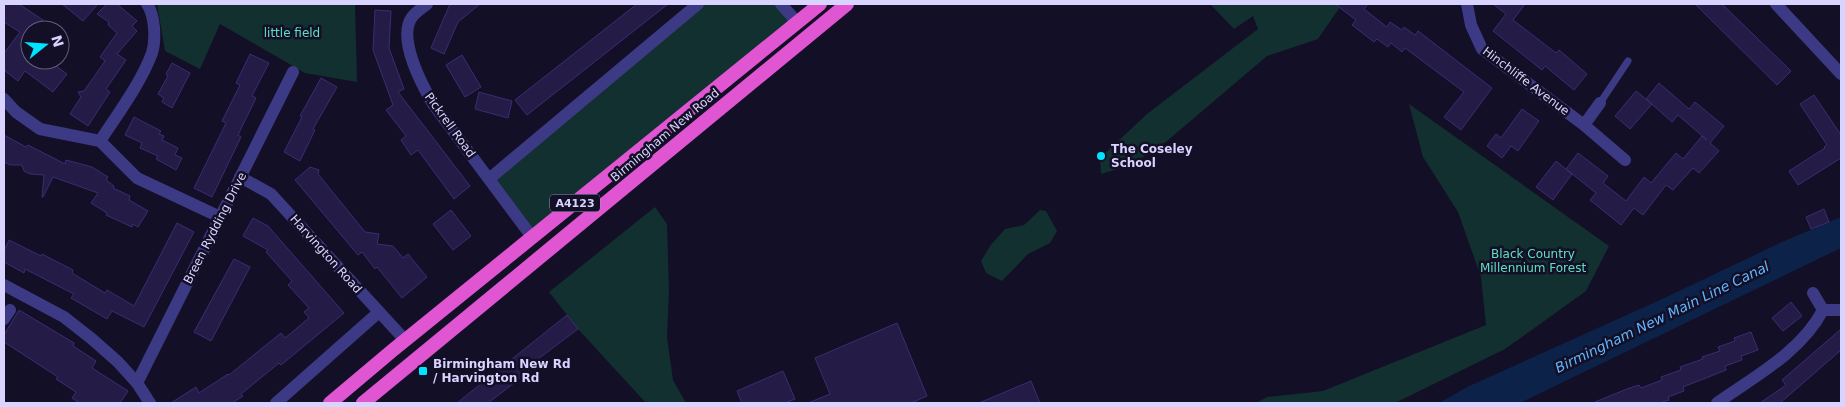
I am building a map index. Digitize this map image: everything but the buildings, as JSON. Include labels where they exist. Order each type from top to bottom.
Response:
[{"type":"highway","name":"Birmingham New Road","points":[[330,403],[404,340],[820,4]]},
{"type":"highway","name":"Birmingham New Road","points":[[364,403],[847,4]]},
{"type":"highway","points":[[532,238],[545,254]]},
{"type":"highway","points":[[404,340],[419,358]]},
{"type":"street","points":[[100,141],[144,71],[152,51],[153,23],[147,4]]},
{"type":"street","name":"Pickrell Road","points":[[427,4],[412,18],[408,31],[412,60],[420,82],[433,104],[532,238]]},
{"type":"street","points":[[489,179],[698,4]]},
{"type":"street","points":[[781,4],[797,22]]},
{"type":"street","name":"Hinchliffe Avenue","points":[[1467,4],[1470,25],[1482,49],[1584,125],[1625,160]]},
{"type":"street","points":[[1776,4],[1841,74]]},
{"type":"street","name":"Breen Rydding Drive","points":[[137,383],[293,72]]},
{"type":"street","points":[[4,98],[16,112],[40,129],[100,141],[136,178],[220,218]]},
{"type":"street","points":[[1584,125],[1600,103]]},
{"type":"street","name":"Harvington Road","points":[[240,177],[271,194],[404,340]]},
{"type":"street","points":[[4,285],[64,317],[118,362],[137,383],[150,403]]},
{"type":"street","points":[[1814,293],[1823,310]]},
{"type":"street","points":[[1823,310],[1840,310]]},
{"type":"street","points":[[1717,403],[1796,344],[1813,326],[1823,310]]},
{"type":"street","points":[[276,403],[378,312]]},
{"type":"lane","points":[[1600,103],[1628,61]]},
{"type":"green space","name":"little field","points":[[157,4],[355,4],[357,82],[305,73],[220,24],[200,69],[165,51]]},
{"type":"green space","points":[[698,4],[781,4],[794,18],[532,237],[489,179]]},
{"type":"green space","points":[[1210,4],[1342,4],[1318,39],[1267,56],[1167,141],[1129,166],[1101,174],[1100,158],[1147,114],[1258,29],[1253,16],[1234,29]]},
{"type":"green space","name":"Black Country Millennium Forest","points":[[1409,104],[1609,246],[1586,291],[1505,349],[1395,403],[1256,403],[1267,397],[1323,391],[1486,325],[1481,277],[1458,212],[1423,157]]},
{"type":"green space","points":[[655,207],[667,224],[669,291],[667,337],[673,380],[686,403],[646,403],[578,329],[549,292]]},
{"type":"green space","points":[[1040,210],[1046,211],[1057,231],[1050,243],[1028,254],[1002,281],[986,273],[981,261],[990,246],[1005,229],[1024,225]]},
{"type":"water","name":"Birmingham New Main Line Canal","points":[[1841,217],[1841,248],[1520,403],[1439,403],[1467,387],[1660,300],[1782,242]]},
{"type":"place","name":"The Coseley School","points":[[1101,156]]},
{"type":"place","name":"Birmingham New Rd / Harvington Rd","points":[[423,371]]}]
